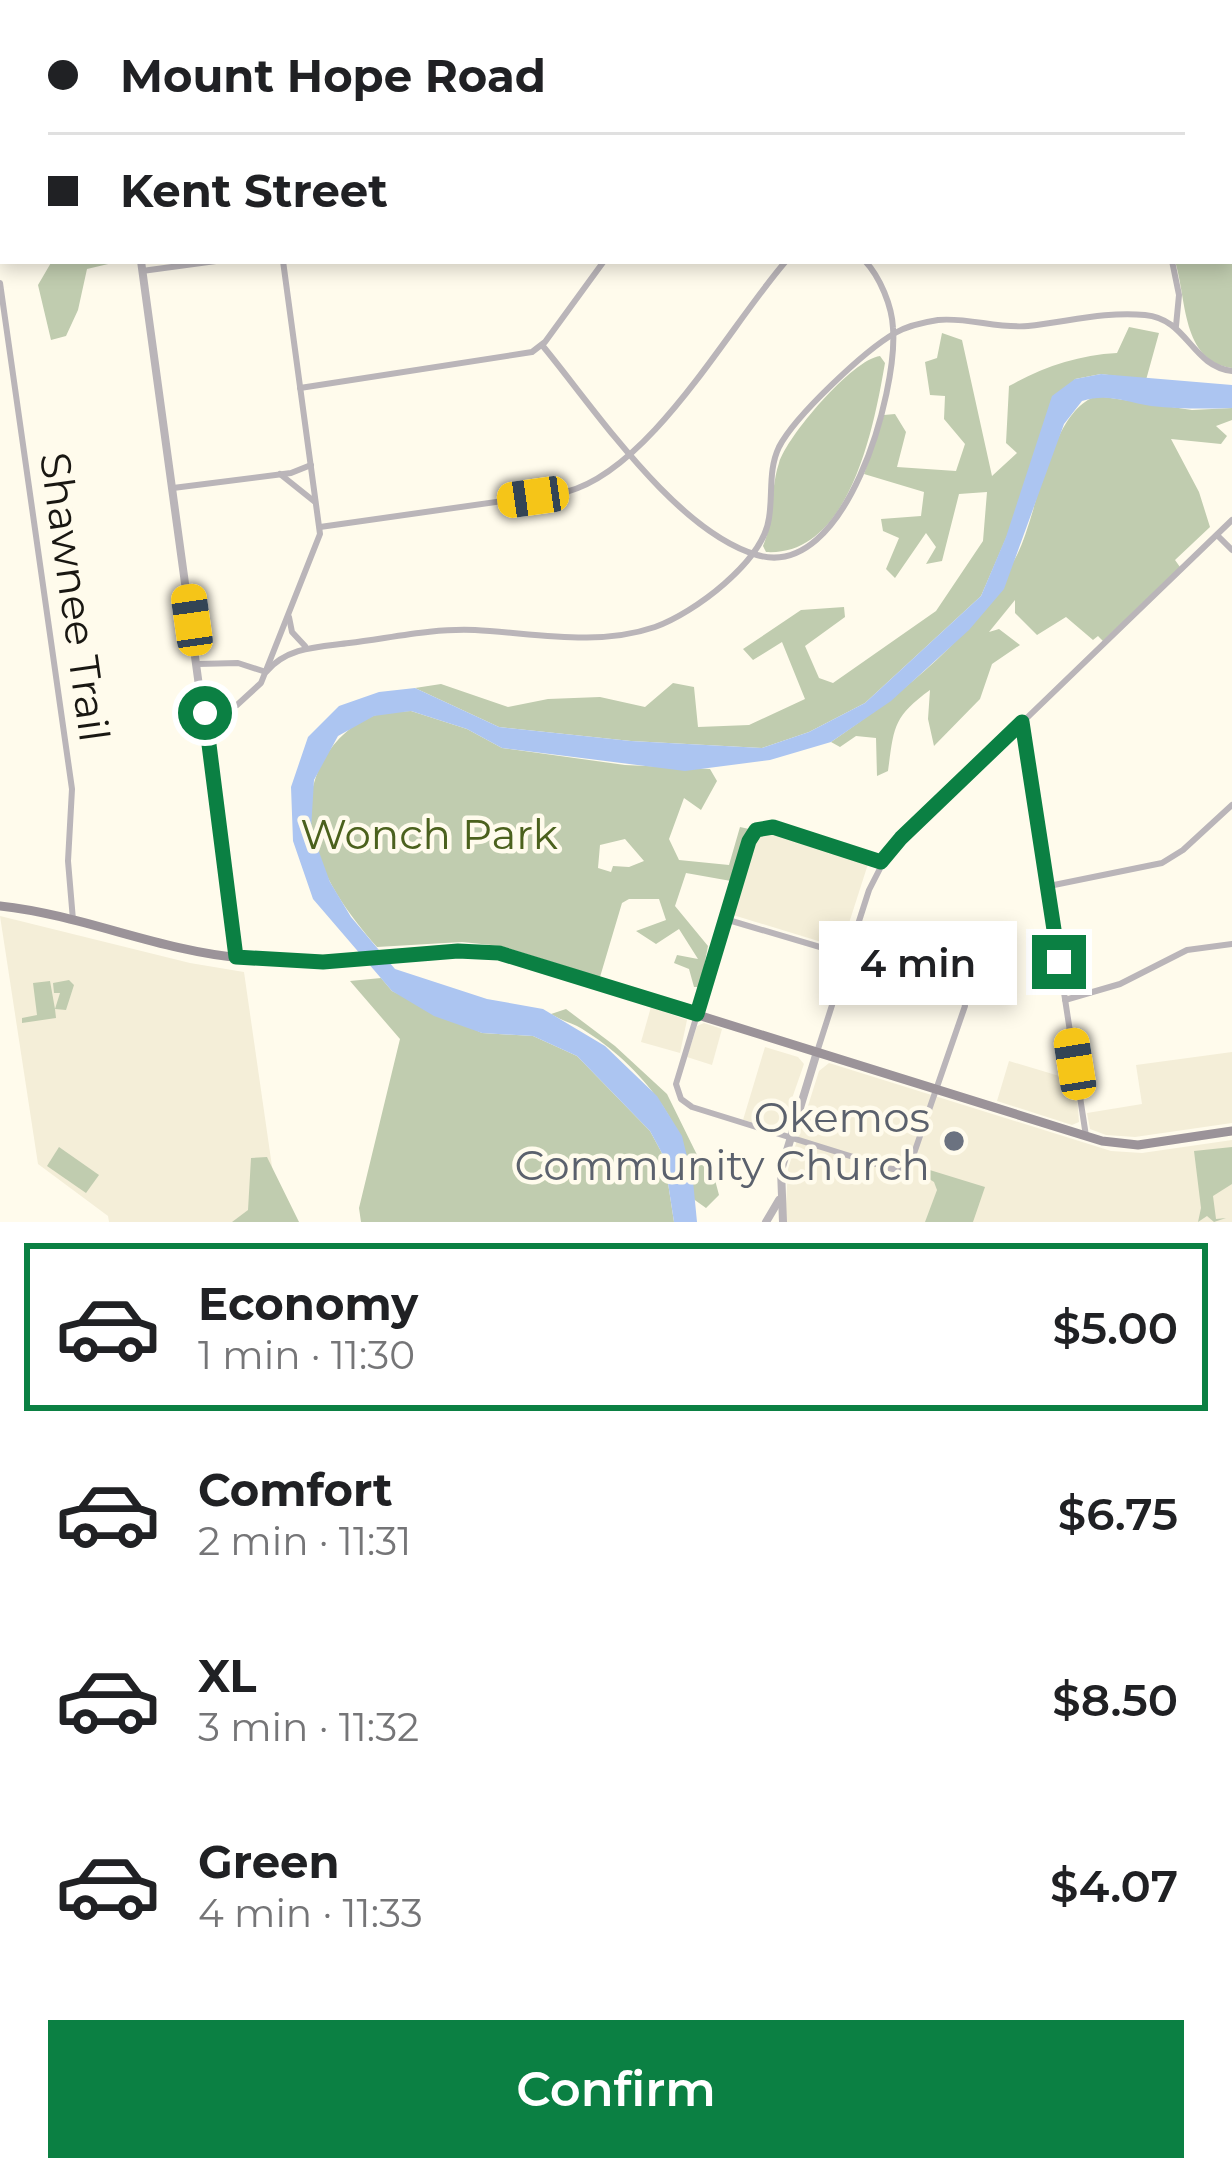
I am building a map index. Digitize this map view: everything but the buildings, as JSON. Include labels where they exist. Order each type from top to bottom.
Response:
[{"type":"main road","points":[[0,906],[236,957],[296,962],[499,953],[1086,1136],[1131,1145],[1232,1131]]},
{"type":"street","points":[[205,713],[242,702],[258,688],[320,526],[283,264]]},
{"type":"street","points":[[301,388],[532,352],[602,264]]},
{"type":"street","points":[[320,526],[566,492],[603,477],[633,455],[784,264]]},
{"type":"street","points":[[542,345],[687,512],[751,553],[776,558],[804,551],[843,508],[874,444],[893,334],[879,282],[867,264]]},
{"type":"street","points":[[1173,264],[1179,295],[1176,326]]},
{"type":"street","points":[[142,266],[236,957]]},
{"type":"street","name":"Shawnee Trail","points":[[0,283],[72,789],[68,861],[73,920]]},
{"type":"street","points":[[266,672],[286,654],[308,648],[450,630],[580,638],[644,630],[699,605],[751,553],[768,524],[772,468],[781,443],[844,375],[893,334],[938,320],[1018,327],[1117,314],[1150,315],[1176,326],[1205,363],[1232,371]]},
{"type":"street","points":[[173,488],[280,474],[311,465]]},
{"type":"street","points":[[280,474],[317,504]]},
{"type":"street","points":[[782,1222],[781,1170],[789,1140],[881,862],[1232,520]]},
{"type":"street","points":[[1217,535],[1232,550]]},
{"type":"street","points":[[289,616],[295,637],[308,648]]},
{"type":"street","points":[[198,664],[238,663],[266,672]]},
{"type":"street","points":[[1022,722],[1086,1136]]},
{"type":"street","points":[[1048,886],[1154,866],[1183,850],[1232,805]]},
{"type":"street","points":[[1216,819],[1232,815]]},
{"type":"street","points":[[725,919],[847,955],[956,992],[964,1000],[911,1162],[899,1170],[692,1107],[679,1096],[676,1084],[725,919],[749,841],[756,830],[766,826],[881,862]]},
{"type":"street","points":[[1065,1000],[1120,984],[1187,950],[1232,944]]},
{"type":"street","points":[[766,1222],[780,1198]]},
{"type":"shaded area","points":[[764,830],[868,864],[841,948],[733,915],[755,837]]},
{"type":"shaded area","points":[[0,916],[244,972],[280,1222],[109,1222],[108,1216],[38,1164]]},
{"type":"shaded area","points":[[651,1007],[687,1020],[680,1053],[641,1042]]},
{"type":"shaded area","points":[[704,1023],[722,1029],[712,1065],[687,1057],[697,1026]]},
{"type":"shaded area","points":[[765,1047],[798,1057],[804,1064],[781,1130],[743,1120]]},
{"type":"shaded area","points":[[1232,1052],[1232,1123],[1135,1137],[1090,1129],[1087,1113],[1142,1104],[1136,1065]]},
{"type":"shaded area","points":[[1009,1061],[1076,1081],[1079,1122],[1072,1125],[997,1101]]},
{"type":"shaded area","points":[[829,1063],[1111,1151],[1142,1153],[1232,1140],[1232,1222],[785,1222],[788,1169],[819,1071]]},
{"type":"green space","points":[[50,264],[108,264],[87,269],[78,310],[66,336],[51,340],[38,285]]},
{"type":"green space","points":[[1176,264],[1232,264],[1232,368],[1203,354],[1189,326]]},
{"type":"green space","points":[[1129,327],[1159,333],[1146,380],[1101,374],[1075,379],[981,596],[865,703],[809,732],[762,748],[499,727],[415,688],[441,684],[508,707],[548,699],[600,697],[645,707],[673,683],[694,687],[698,727],[749,725],[805,699],[782,642],[753,660],[743,649],[801,610],[844,607],[845,617],[805,646],[819,678],[833,683],[936,611],[983,541],[987,492],[959,494],[942,561],[926,564],[936,547],[926,533],[895,578],[886,569],[899,538],[883,531],[881,519],[921,516],[924,492],[864,474],[884,415],[895,414],[906,432],[897,467],[956,471],[965,444],[944,419],[945,396],[930,395],[925,362],[937,358],[942,333],[962,340],[992,476],[1017,453],[1006,443],[1009,386],[1061,363],[1117,353]]},
{"type":"green space","points":[[880,356],[885,363],[874,420],[853,483],[838,511],[818,533],[795,548],[766,552],[763,546],[776,473],[785,451],[838,384]]},
{"type":"green space","points":[[1097,396],[1192,410],[1232,408],[1232,420],[1216,426],[1227,436],[1221,444],[1171,439],[1199,492],[1210,527],[1175,560],[1180,567],[1103,641],[1098,636],[1093,640],[1066,617],[1037,635],[1015,613],[1015,600],[989,632],[999,629],[1020,645],[992,664],[980,699],[934,746],[928,719],[930,690],[902,716],[888,771],[877,776],[876,738],[856,736],[840,747],[831,742],[912,682],[981,612],[1025,537],[1057,441],[1081,405]]},
{"type":"green space","name":"Wonch Park","points":[[411,711],[467,729],[502,748],[625,765],[710,769],[717,781],[701,810],[684,798],[669,839],[679,860],[729,865],[740,827],[749,829],[731,881],[686,873],[675,906],[708,946],[700,987],[694,987],[689,969],[674,963],[677,955],[698,959],[679,929],[656,944],[636,931],[666,920],[659,899],[622,903],[600,977],[501,946],[462,942],[377,947],[346,908],[322,864],[312,832],[311,797],[322,763],[343,735],[373,716]],"holes":[[[625,839],[644,861],[613,866],[611,872],[598,868],[600,845]]]},
{"type":"green space","points":[[381,978],[392,991],[482,1033],[533,1036],[577,1056],[650,1131],[664,1157],[674,1222],[361,1222],[359,1208],[400,1039],[350,981]]},
{"type":"green space","points":[[69,980],[74,985],[66,1010],[55,1009],[60,993],[54,993],[53,983]]},
{"type":"green space","points":[[50,981],[56,1018],[22,1023],[22,1018],[37,1015],[33,983]]},
{"type":"green space","points":[[566,1009],[667,1094],[701,1163],[715,1180],[719,1195],[706,1208],[692,1198],[683,1146],[657,1098],[599,1040],[551,1014]]},
{"type":"green space","points":[[59,1147],[99,1175],[86,1193],[47,1166]]},
{"type":"green space","points":[[1232,1147],[1232,1184],[1213,1196],[1216,1219],[1226,1218],[1214,1222],[1207,1216],[1198,1222],[1201,1208],[1194,1151]]},
{"type":"green space","points":[[267,1157],[299,1222],[232,1222],[248,1210],[251,1158]]},
{"type":"green space","points":[[920,1167],[985,1187],[973,1222],[925,1222],[937,1190]]},
{"type":"water","points":[[1101,374],[1232,385],[1232,408],[1161,407],[1108,398],[1082,401],[1064,424],[1004,589],[969,630],[891,701],[831,742],[770,760],[685,771],[502,748],[467,729],[411,711],[374,716],[338,736],[314,780],[311,830],[330,882],[351,917],[395,969],[487,999],[543,1009],[605,1046],[657,1096],[682,1136],[693,1181],[697,1222],[674,1222],[664,1157],[650,1131],[577,1056],[533,1036],[482,1033],[434,1016],[392,991],[313,899],[293,841],[291,787],[308,737],[339,706],[379,692],[415,688],[499,727],[762,748],[809,732],[865,703],[981,596],[1006,537],[1052,396],[1075,379]]},
{"type":"place","name":"Okemos Community Church","points":[[954,1141]]},
{"type":"route","points":[[205,713],[236,957],[323,962],[458,951],[499,953],[697,1014],[756,830],[773,827],[881,862],[1022,722],[1059,962]]}]
